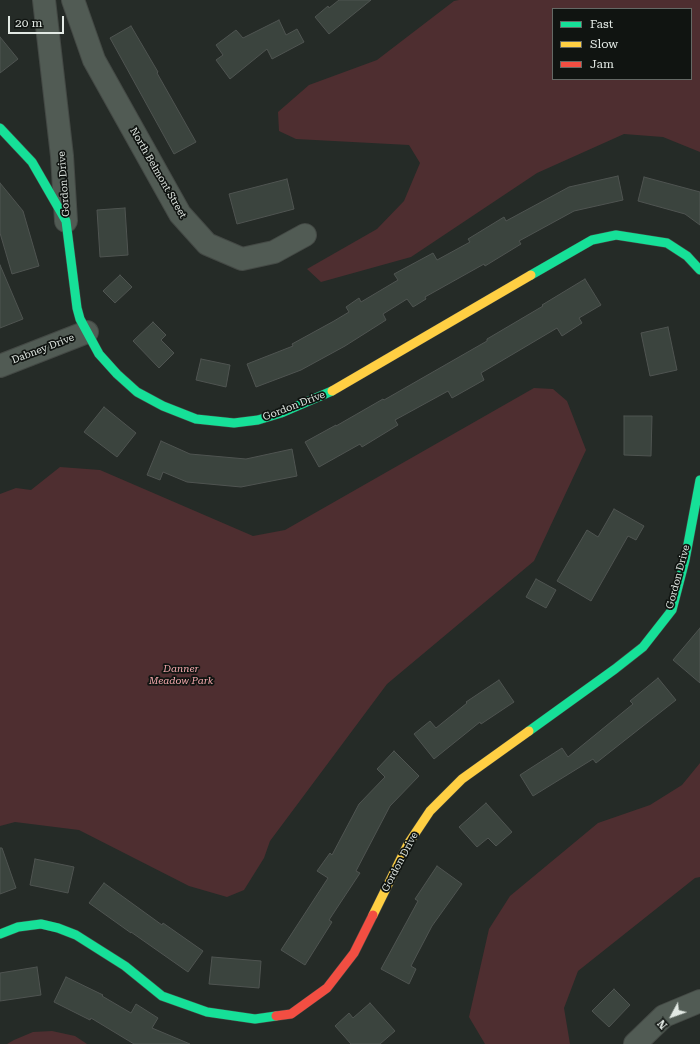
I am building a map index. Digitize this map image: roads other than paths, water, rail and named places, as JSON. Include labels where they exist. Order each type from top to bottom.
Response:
[{"type":"street","name":"Gordon Drive","points":[[44,0],[62,156],[66,221],[77,308],[80,319],[99,354],[117,374],[138,392],[163,406],[196,419],[234,423],[258,420],[281,413],[330,392],[592,240],[616,235],[644,238],[667,243],[687,256],[700,270]]},
{"type":"street","name":"North Belmont Street","points":[[73,0],[94,60],[180,214],[207,244],[242,259],[274,252],[305,235]]},
{"type":"street","points":[[0,128],[32,162],[66,221]]},
{"type":"street","name":"Dabney Drive","points":[[0,366],[86,332]]},
{"type":"street","name":"Gordon Drive","points":[[0,934],[18,927],[41,924],[76,935],[125,966],[162,996],[207,1012],[255,1019],[290,1014],[327,988],[354,953],[408,844],[430,811],[462,779],[615,669],[643,647],[672,610],[685,560],[700,480]]},
{"type":"street","points":[[635,1044],[664,1016],[700,1001]]},
{"type":"park label","name":"Danner Meadow Park","points":[[181,674]]}]
